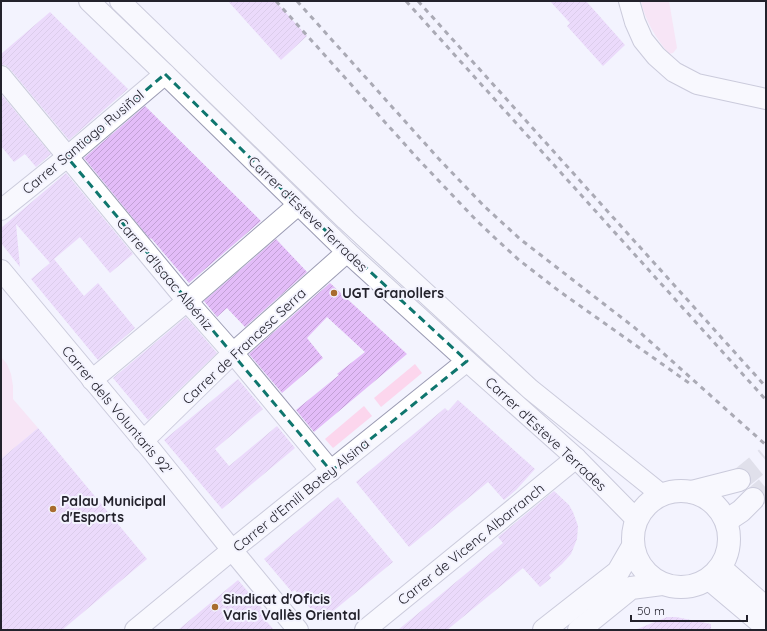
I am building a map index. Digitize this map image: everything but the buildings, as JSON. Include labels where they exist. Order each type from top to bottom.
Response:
[{"type":"main road","points":[[692,492],[739,480]]},
{"type":"main road","points":[[584,628],[631,588],[662,584],[677,587],[694,586],[714,573],[728,551],[729,536],[726,521],[719,509],[705,497],[692,492],[678,491],[662,495],[645,507],[637,520],[633,536],[634,551],[641,566],[649,575],[662,584]]},
{"type":"main road","points":[[726,521],[741,511],[753,499]]},
{"type":"main road","points":[[544,630],[618,572],[633,546]]},
{"type":"street","name":"Carrer d'Esteve Terrades","points":[[89,1],[347,252],[576,458],[637,520]]},
{"type":"street","name":"Carrer d'Esteve Terrades","points":[[120,1],[346,220],[513,374],[662,495]]},
{"type":"street","points":[[629,1],[635,22],[643,40],[656,56],[674,72],[697,84],[766,99]]},
{"type":"street","name":"Carrer Santiago Rusiñol","points":[[1,210],[67,157],[165,74]]},
{"type":"street","name":"Carrer d'Isaac Albéniz","points":[[1,76],[187,301],[234,353],[272,409],[331,471]]},
{"type":"street","points":[[92,380],[187,301],[298,205]]},
{"type":"street","name":"Carrer de Francesc Serra","points":[[143,441],[234,353],[347,252]]},
{"type":"street","name":"Carrer dels Voluntaris 92'","points":[[1,270],[298,630]]},
{"type":"street","name":"Carrer d'Emili Botey Alsina","points":[[135,630],[467,361]]},
{"type":"street","name":"Carrer de Vicenç Albarranch","points":[[365,630],[576,458]]},
{"type":"street","points":[[714,573],[766,607]]},
{"type":"street","points":[[714,573],[766,628]]},
{"type":"highlighted area","points":[[165,74],[298,205],[467,361],[331,471],[67,157]]},
{"type":"shaded area","points":[[641,1],[669,1],[677,48],[673,53],[669,54],[655,35],[645,15]]},
{"type":"shaded area","points":[[1,357],[7,364],[11,374],[13,399],[38,428],[1,459]]},
{"type":"shaded area","points":[[415,364],[422,373],[381,407],[374,398]]},
{"type":"shaded area","points":[[364,406],[372,416],[333,448],[325,439]]},
{"type":"tunnel","points":[[739,480],[766,458]]},
{"type":"tunnel","points":[[753,499],[766,488]]},
{"type":"railway","points":[[276,1],[419,160],[495,238],[519,260],[559,291],[689,383]]},
{"type":"railway","points":[[297,1],[438,158],[484,206],[520,239],[635,328],[766,445]]},
{"type":"railway","points":[[406,1],[766,400]]},
{"type":"railway","points":[[418,1],[766,387]]},
{"type":"place","name":"UGT Granollers","points":[[334,293]]},
{"type":"place","name":"Palau Municipal d'Esports","points":[[53,509]]},
{"type":"place","name":"Sindicat d'Oficis Varis Vallès Oriental","points":[[215,607]]}]
